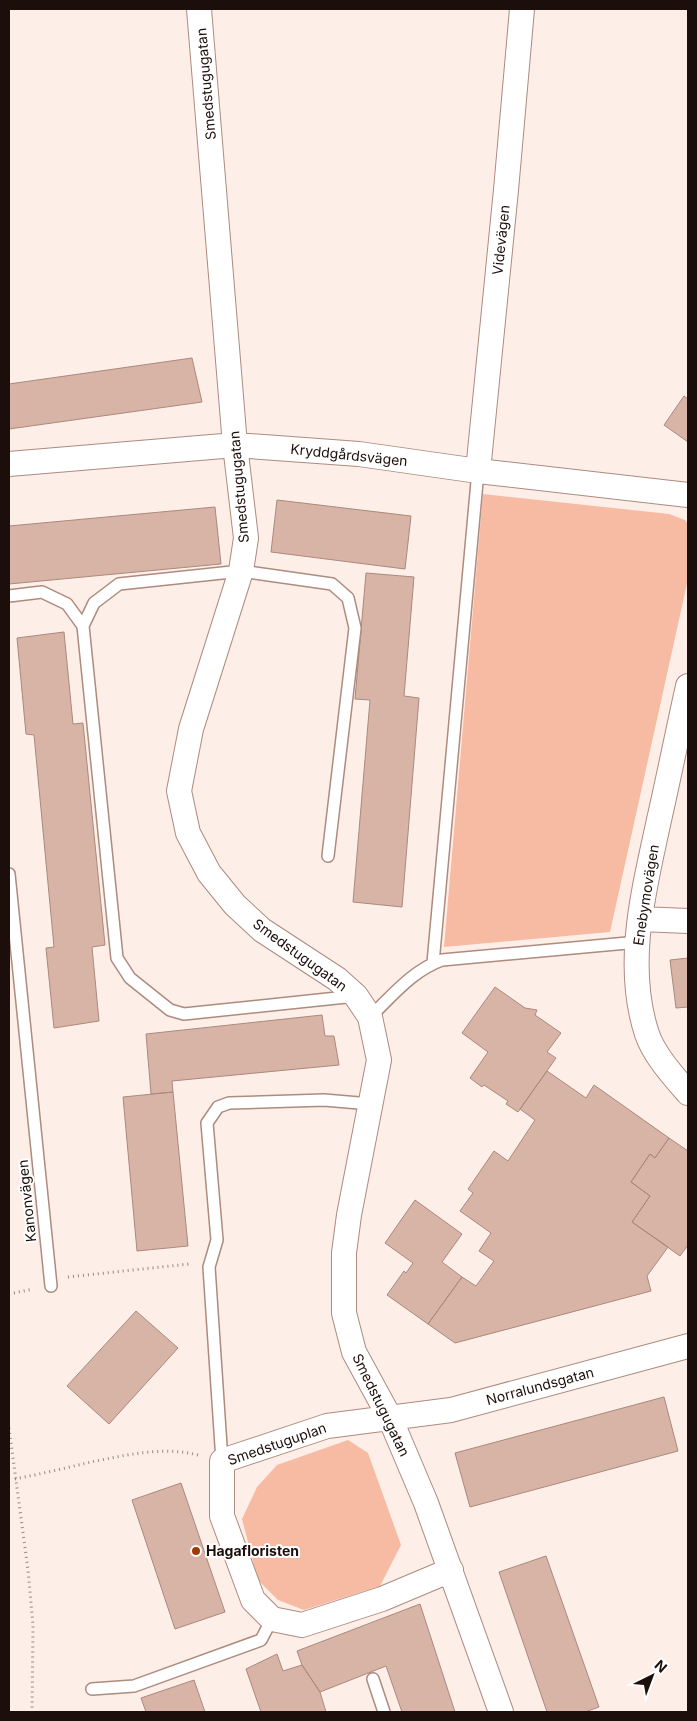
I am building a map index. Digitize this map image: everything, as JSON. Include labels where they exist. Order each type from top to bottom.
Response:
[{"type":"street","name":"Smedstugugatan","points":[[200,9],[235,445],[246,538],[241,571],[191,729],[179,791],[188,834],[209,873],[235,905],[262,930],[337,979],[356,996],[370,1017],[379,1060],[349,1216],[344,1253],[344,1313],[354,1352],[390,1418],[426,1503],[501,1712]]},
{"type":"street","name":"Videvägen","points":[[478,471],[522,9]]},
{"type":"street","name":"Kryddgårdsvägen","points":[[9,464],[235,445],[359,454],[478,471],[688,495]]},
{"type":"street","name":"Enebymovägen","points":[[688,686],[646,884],[639,931],[636,970],[640,1004],[648,1036],[668,1071],[688,1093]]},
{"type":"street","points":[[639,931],[688,921]]},
{"type":"street","name":"Norralundsgatan","points":[[390,1418],[451,1410],[688,1346]]},
{"type":"street","name":"Smedstuguplan","points":[[272,1619],[253,1600],[222,1516],[222,1461],[327,1426],[390,1418]]},
{"type":"street","points":[[272,1619],[302,1625],[382,1599],[451,1570]]},
{"type":"lane","points":[[433,963],[478,471]]},
{"type":"lane","points":[[83,626],[94,604],[119,584],[241,571],[332,584],[348,598],[355,628],[328,856]]},
{"type":"lane","points":[[9,596],[42,592],[67,604],[83,626],[118,958],[130,978],[170,1010],[184,1014],[356,996]]},
{"type":"lane","name":"Kanonvägen","points":[[9,874],[51,1286]]},
{"type":"lane","points":[[370,1017],[413,976],[428,965],[442,960],[639,931]]},
{"type":"lane","points":[[222,1461],[209,1267],[217,1240],[207,1123],[218,1107],[229,1103],[324,1100],[371,1104]]},
{"type":"lane","points":[[92,1689],[134,1686],[261,1640],[272,1619]]},
{"type":"lane","points":[[373,1679],[384,1712]]},
{"type":"path","points":[[9,1294],[51,1286],[60,1278],[210,1261]]},
{"type":"path","points":[[9,1428],[28,1570],[33,1625],[32,1712]]},
{"type":"path","points":[[15,1479],[156,1450],[188,1452],[222,1461]]},
{"type":"shaded area","points":[[483,494],[669,514],[685,520],[688,524],[688,579],[610,932],[444,947]]},
{"type":"shaded area","points":[[348,1440],[368,1453],[401,1545],[380,1586],[304,1610],[278,1600],[258,1580],[242,1519],[257,1487],[277,1465]]},
{"type":"building","points":[[192,358],[202,402],[9,429],[9,384]]},
{"type":"building","points":[[684,396],[688,399],[688,442],[664,425]]},
{"type":"building","points":[[277,500],[411,516],[405,569],[271,552]]},
{"type":"building","points":[[215,507],[221,564],[9,584],[9,526]]},
{"type":"building","points":[[366,573],[414,577],[404,696],[419,698],[402,907],[353,902],[370,700],[355,699]]},
{"type":"building","points":[[64,632],[73,724],[83,723],[105,945],[92,947],[99,1021],[54,1028],[46,948],[54,947],[34,735],[26,734],[17,638]]},
{"type":"building","points":[[688,958],[688,1007],[676,1008],[670,960]]},
{"type":"building","points":[[495,987],[525,1008],[537,1010],[535,1015],[561,1033],[547,1052],[556,1058],[518,1112],[506,1104],[508,1101],[470,1078],[488,1052],[462,1033]]},
{"type":"building","points":[[322,1015],[325,1036],[334,1036],[339,1065],[172,1081],[173,1092],[151,1094],[146,1034]]},
{"type":"building","points":[[547,1071],[586,1098],[594,1085],[669,1138],[655,1158],[650,1154],[631,1182],[650,1196],[632,1222],[668,1247],[647,1276],[651,1291],[455,1343],[428,1324],[462,1277],[476,1286],[494,1261],[479,1251],[491,1233],[460,1211],[473,1193],[468,1189],[494,1151],[508,1161],[535,1120],[520,1109]]},
{"type":"building","points":[[173,1092],[188,1246],[137,1251],[123,1097]]},
{"type":"building","points":[[669,1138],[688,1151],[688,1245],[680,1256],[632,1222],[650,1196],[631,1182],[650,1154],[655,1158]]},
{"type":"building","points":[[415,1200],[462,1234],[442,1262],[462,1277],[428,1324],[387,1295],[404,1271],[406,1273],[413,1263],[385,1243]]},
{"type":"building","points":[[136,1311],[178,1348],[109,1424],[67,1386]]},
{"type":"building","points":[[664,1397],[678,1451],[470,1507],[455,1453]]},
{"type":"building","points":[[181,1483],[225,1612],[175,1629],[132,1500]]},
{"type":"building","points":[[546,1556],[599,1707],[585,1712],[547,1712],[499,1572]]},
{"type":"building","points":[[420,1604],[455,1712],[402,1712],[386,1666],[320,1692],[302,1665],[297,1651]]},
{"type":"building","points":[[277,1654],[283,1671],[302,1665],[320,1692],[326,1712],[261,1712],[246,1669]]},
{"type":"building","points":[[194,1680],[205,1712],[146,1712],[141,1698]]},
{"type":"place","name":"Hagafloristen","points":[[196,1551]]}]
